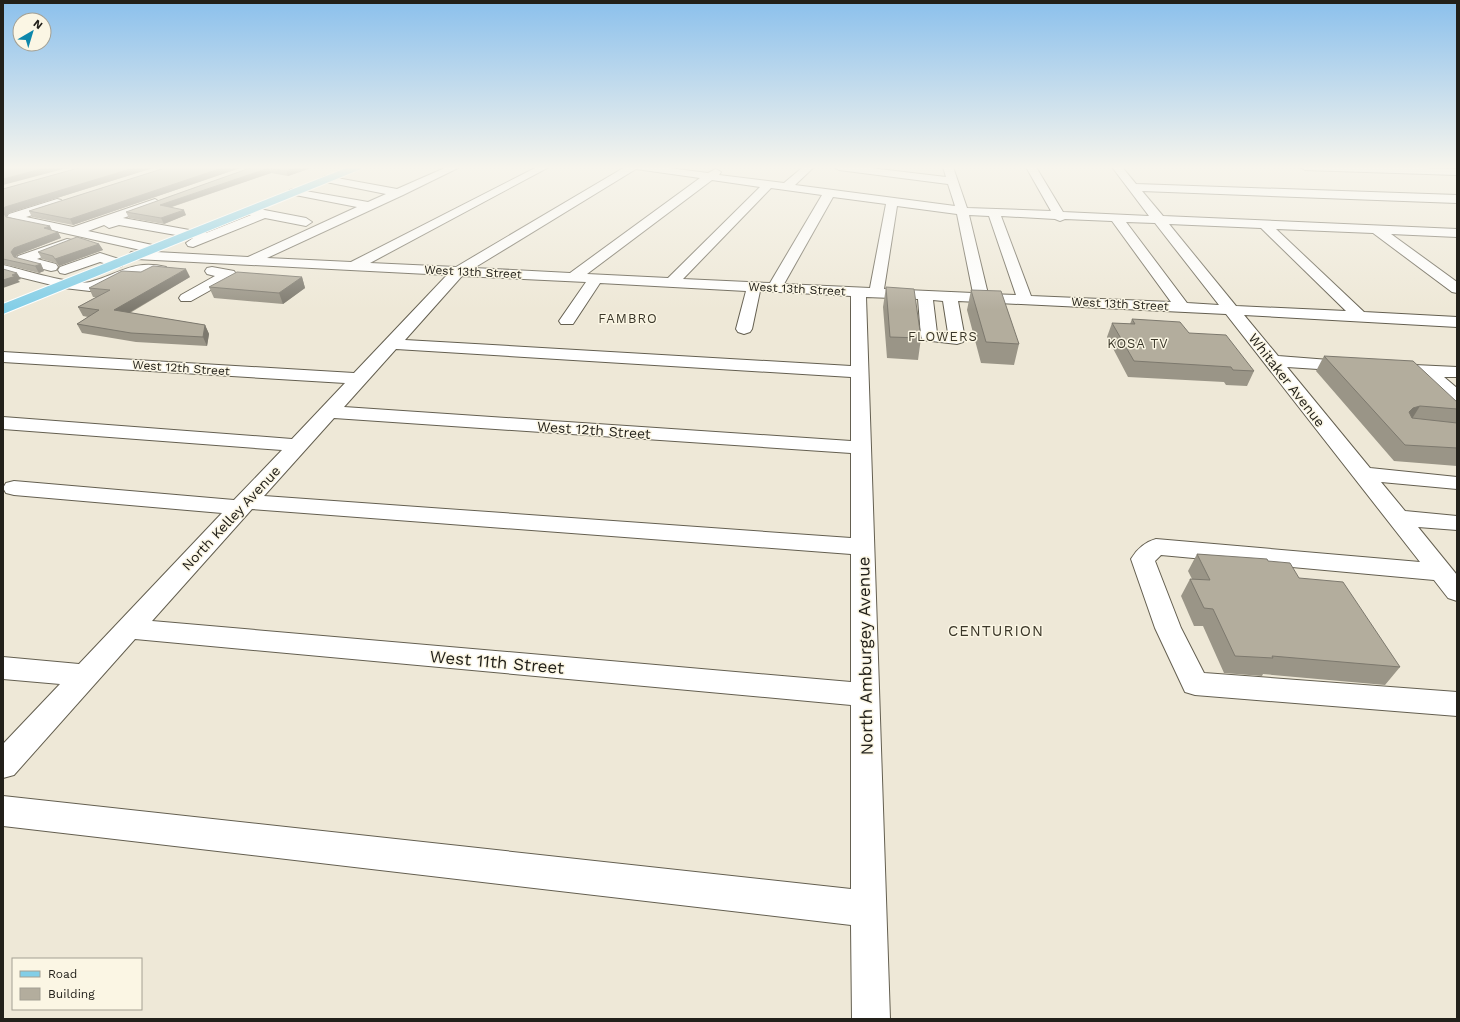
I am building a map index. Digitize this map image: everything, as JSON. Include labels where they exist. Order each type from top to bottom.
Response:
[{"type":"main road","points":[[85,276],[236,215]]},
{"type":"main road","points":[[3,309],[65,277]]},
{"type":"street","points":[[124,215],[23,259],[90,287],[132,270],[212,271],[229,274],[186,298]]},
{"type":"street","points":[[82,233],[124,222],[139,215]]},
{"type":"street","points":[[189,258],[195,253],[189,246],[206,237],[262,215]]},
{"type":"street","points":[[268,215],[306,222]]},
{"type":"street","points":[[249,261],[351,215]]},
{"type":"street","points":[[353,266],[452,215]]},
{"type":"street","name":"North Kelley Avenue","points":[[3,765],[458,272],[553,215]]},
{"type":"street","points":[[572,278],[657,215]]},
{"type":"street","points":[[671,283],[739,215]]},
{"type":"street","points":[[774,288],[816,215]]},
{"type":"street","name":"North Amburgey Avenue","points":[[872,1019],[859,372],[867,293],[889,215]]},
{"type":"street","points":[[963,215],[981,297]]},
{"type":"street","points":[[995,215],[1025,299]]},
{"type":"street","points":[[1022,215],[1457,233]]},
{"type":"street","name":"Whitaker Avenue","points":[[1156,215],[1396,518],[1457,592]]},
{"type":"street","points":[[8,216],[152,249]]},
{"type":"street","points":[[1117,219],[1182,307]]},
{"type":"street","points":[[223,220],[240,223]]},
{"type":"street","points":[[124,222],[206,237]]},
{"type":"street","points":[[1265,225],[1360,316]]},
{"type":"street","points":[[1377,230],[1457,289]]},
{"type":"street","name":"West 13th Street","points":[[136,255],[867,293],[1231,309],[1457,322]]},
{"type":"street","points":[[65,277],[100,257],[118,263]]},
{"type":"street","points":[[212,271],[226,260]]},
{"type":"street","points":[[3,269],[65,277],[85,276]]},
{"type":"street","points":[[567,321],[595,279]]},
{"type":"street","points":[[744,329],[754,287]]},
{"type":"street","points":[[924,295],[929,337],[957,339],[950,296]]},
{"type":"street","points":[[392,344],[859,372]]},
{"type":"street","name":"West 12th Street","points":[[3,357],[359,379]]},
{"type":"street","points":[[1272,361],[1457,372]]},
{"type":"street","points":[[1427,371],[1457,398]]},
{"type":"street","name":"West 12th Street","points":[[328,412],[860,448]]},
{"type":"street","points":[[3,423],[298,445]]},
{"type":"street","points":[[1361,474],[1457,483]]},
{"type":"street","points":[[14,488],[862,547]]},
{"type":"street","points":[[1396,518],[1457,523]]},
{"type":"street","points":[[1440,572],[1156,547],[1143,559],[1168,628],[1195,684],[1457,704]]},
{"type":"street","name":"West 11th Street","points":[[128,629],[865,695]]},
{"type":"street","points":[[3,668],[85,676]]},
{"type":"street","points":[[3,811],[869,909]]},
{"type":"building","points":[[3,215],[6,217],[50,226],[44,228],[58,232],[14,248],[11,252],[14,257],[41,264],[35,266],[3,259]]},
{"type":"building","points":[[48,215],[83,215],[70,219]]},
{"type":"building","points":[[142,215],[171,215],[161,218]]},
{"type":"building","points":[[77,237],[99,244],[55,259],[53,256],[38,252]]},
{"type":"building","points":[[153,266],[186,269],[114,310],[205,325],[203,337],[131,333],[77,324],[99,310],[78,307],[110,290],[89,288],[122,271],[141,272]]},
{"type":"building","points":[[3,269],[17,273],[12,275],[16,276],[3,280]]},
{"type":"building","points":[[237,272],[302,277],[279,293],[209,287]]},
{"type":"building","points":[[886,287],[914,289],[921,338],[890,337]]},
{"type":"building","points":[[971,290],[1001,291],[1019,344],[986,342]]},
{"type":"building","points":[[1132,319],[1180,322],[1189,333],[1226,335],[1254,371],[1233,370],[1231,367],[1134,361],[1112,323],[1135,324]]},
{"type":"building","points":[[1324,356],[1413,361],[1457,402],[1457,409],[1420,406],[1413,408],[1409,412],[1412,418],[1457,423],[1457,448],[1405,445]]},
{"type":"building","points":[[1197,554],[1267,559],[1268,561],[1290,563],[1299,578],[1343,582],[1400,667],[1272,656],[1273,658],[1235,656],[1213,609],[1204,608],[1190,579],[1210,580]]},
{"type":"district","name":"FAMBRO","points":[[628,318]]},
{"type":"district","name":"FLOWERS","points":[[943,336]]},
{"type":"district","name":"KOSA TV","points":[[1138,343]]},
{"type":"district","name":"CENTURION","points":[[996,631]]}]
